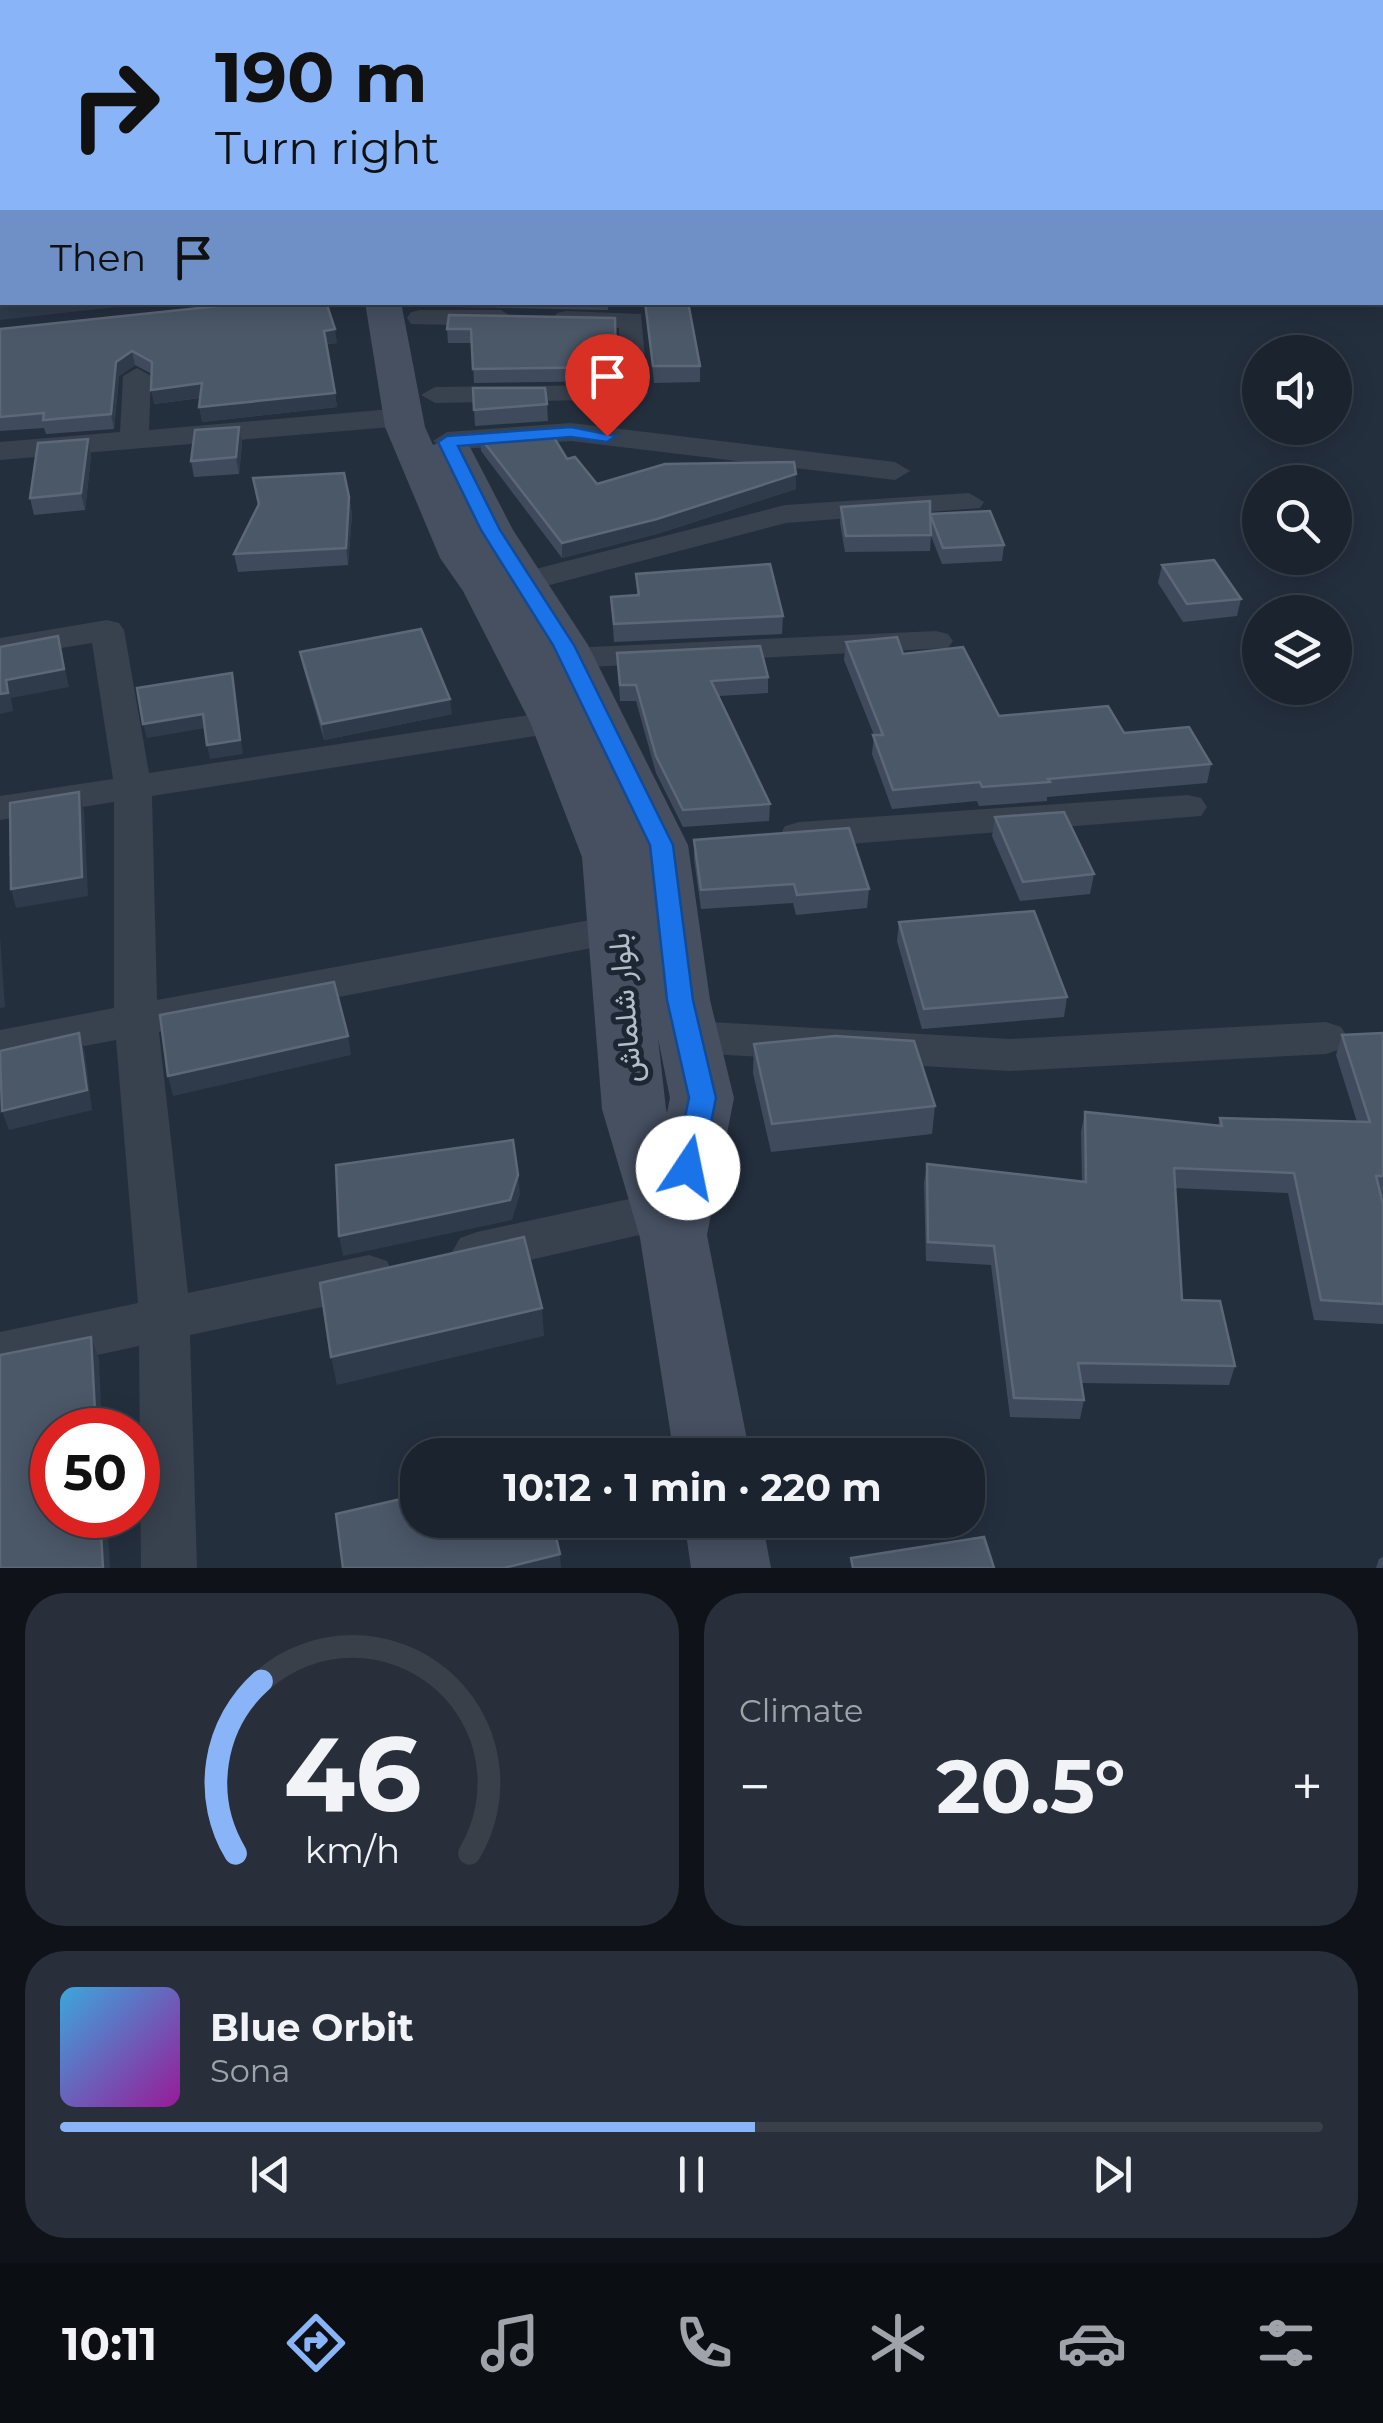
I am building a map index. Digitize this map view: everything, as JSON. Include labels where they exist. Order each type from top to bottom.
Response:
[{"type":"main road","name":"بلوار شلماش","points":[[407,308],[462,558],[485,589],[556,722],[610,857],[652,986],[702,1098],[670,1224]]},
{"type":"main road","name":"بلوار شلماش","points":[[429,418],[490,530],[681,844],[652,986],[634,1109],[670,1224]]},
{"type":"main road","points":[[670,1224],[709,1438]]},
{"type":"main road","points":[[726,1538],[732,1568]]},
{"type":"street","points":[[0,451],[429,418],[634,393],[632,320],[407,308]]},
{"type":"street","points":[[134,440],[137,376]]},
{"type":"street","points":[[429,418],[895,471]]},
{"type":"street","points":[[524,582],[786,514],[970,502]]},
{"type":"street","points":[[0,648],[107,630],[132,786],[136,1018],[162,1274],[169,1568]]},
{"type":"street","points":[[570,658],[936,641]]},
{"type":"street","points":[[0,808],[556,722]]},
{"type":"street","points":[[759,838],[1188,807]]},
{"type":"street","points":[[0,1046],[136,1018],[652,986],[1010,1055],[1326,1038]]},
{"type":"street","points":[[0,1354],[423,1264],[670,1224]]},
{"type":"building","points":[[228,305],[327,305],[335,329],[324,331],[335,393],[199,407],[202,383],[151,390],[152,362],[132,351],[116,362],[111,414],[43,420],[44,413],[0,417],[0,329]]},
{"type":"building","points":[[645,305],[689,305],[700,366],[653,366]]},
{"type":"building","points":[[449,315],[615,318],[616,367],[473,369],[471,329],[447,329]]},
{"type":"building","points":[[473,388],[545,388],[547,404],[474,410]]},
{"type":"building","points":[[239,427],[236,457],[191,461],[195,430]]},
{"type":"building","points":[[550,431],[567,459],[575,457],[597,484],[665,464],[794,462],[796,474],[657,519],[562,543],[480,437]]},
{"type":"building","points":[[88,439],[81,493],[30,498],[38,443]]},
{"type":"building","points":[[344,473],[349,497],[346,548],[234,554],[259,504],[253,478]]},
{"type":"building","points":[[930,501],[931,535],[846,536],[841,507]]},
{"type":"building","points":[[990,511],[1004,545],[943,548],[930,514]]},
{"type":"building","points":[[1214,560],[1241,599],[1187,604],[1162,565]]},
{"type":"building","points":[[770,564],[783,616],[614,624],[611,597],[639,595],[636,574]]},
{"type":"building","points":[[421,629],[450,699],[322,724],[300,652]]},
{"type":"building","points":[[58,636],[64,669],[6,680],[8,693],[0,694],[0,647]]},
{"type":"building","points":[[897,637],[903,654],[963,647],[999,716],[1108,706],[1124,733],[1189,727],[1211,764],[1048,779],[1050,782],[982,787],[980,782],[893,790],[873,735],[883,735],[846,642]]},
{"type":"building","points":[[760,646],[768,677],[711,681],[770,804],[683,810],[656,756],[636,685],[620,685],[617,653]]},
{"type":"building","points":[[232,673],[240,740],[207,745],[203,714],[143,724],[137,688]]},
{"type":"building","points":[[79,792],[82,877],[11,889],[10,803]]},
{"type":"building","points":[[1064,812],[1094,874],[1023,882],[995,817]]},
{"type":"building","points":[[849,828],[869,889],[797,895],[794,884],[701,890],[694,840]]},
{"type":"building","points":[[1034,911],[1067,997],[924,1009],[899,922]]},
{"type":"building","points":[[334,982],[348,1036],[168,1076],[160,1015]]},
{"type":"building","points":[[79,1033],[87,1090],[2,1111],[0,1051]]},
{"type":"building","points":[[1383,1033],[1383,1176],[1376,1176],[1383,1204],[1383,1304],[1321,1300],[1294,1173],[1174,1168],[1182,1300],[1220,1301],[1235,1366],[1078,1363],[1084,1400],[1014,1398],[994,1246],[928,1242],[927,1164],[1086,1182],[1085,1112],[1222,1126],[1220,1118],[1370,1122],[1342,1035]]},
{"type":"building","points":[[835,1036],[914,1041],[935,1106],[772,1124],[754,1044]]},
{"type":"building","points":[[513,1140],[518,1175],[510,1200],[339,1236],[336,1165]]},
{"type":"building","points":[[524,1237],[542,1308],[331,1357],[320,1283]]},
{"type":"building","points":[[91,1337],[95,1408],[30,1408],[30,1538],[101,1538],[103,1568],[0,1568],[0,1355]]},
{"type":"building","points":[[400,1499],[400,1538],[556,1538],[560,1554],[504,1568],[343,1568],[336,1514]]},
{"type":"building","points":[[984,1538],[994,1568],[853,1568],[851,1558]]},
{"type":"route","points":[[607,436],[571,432],[447,442],[490,530],[564,645],[662,845],[680,1000],[702,1098],[688,1168]]}]
